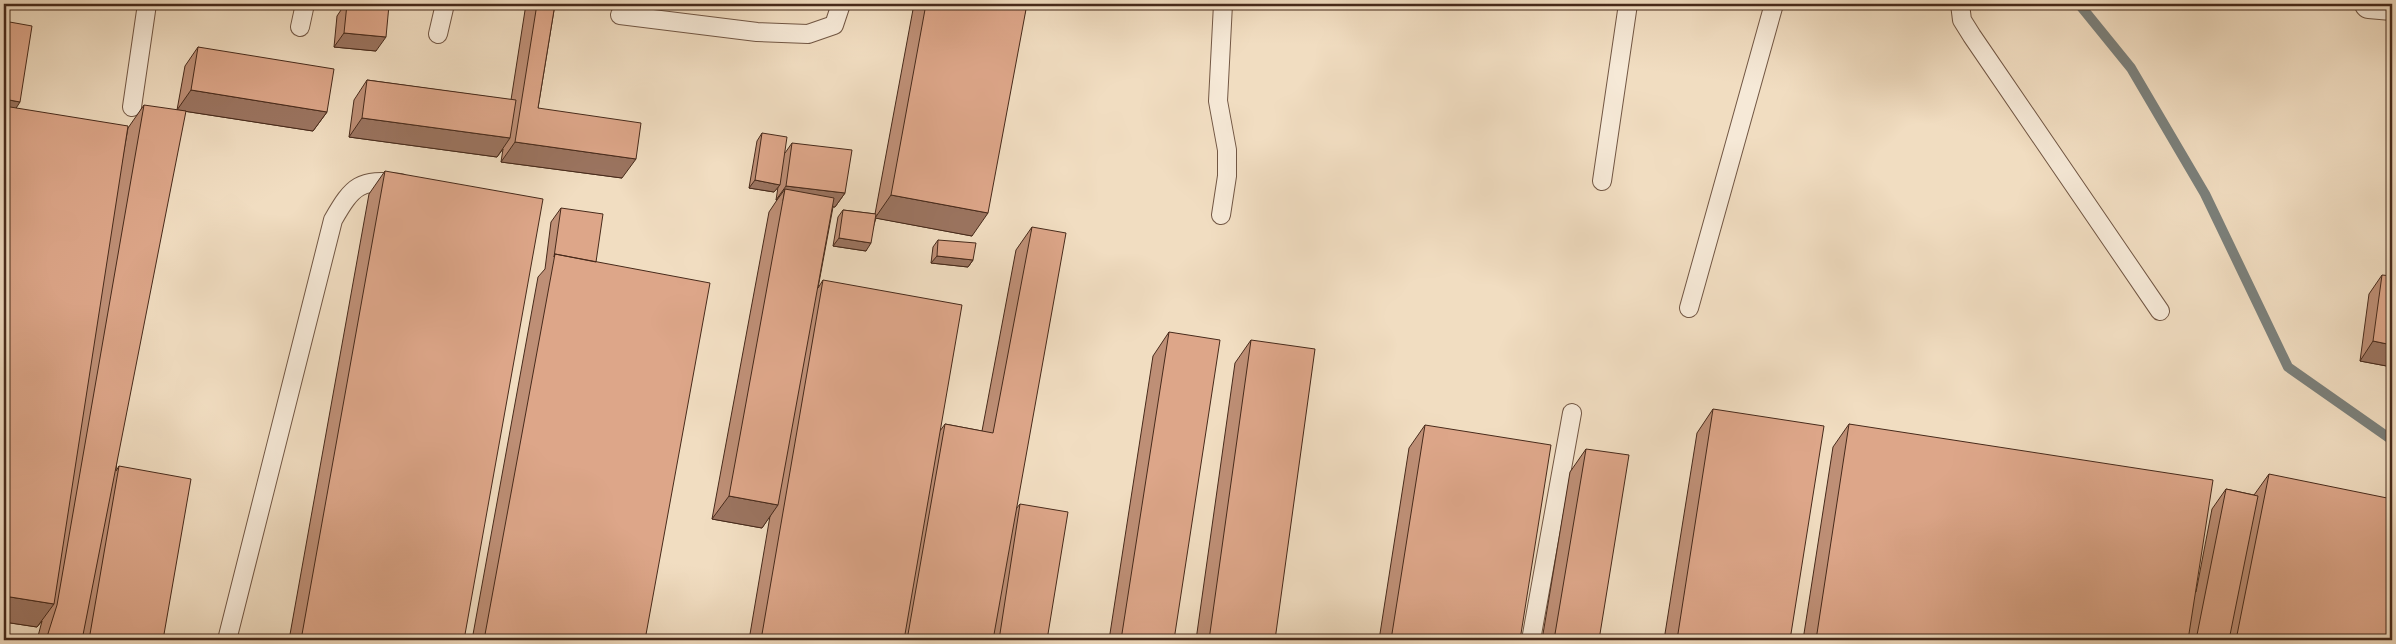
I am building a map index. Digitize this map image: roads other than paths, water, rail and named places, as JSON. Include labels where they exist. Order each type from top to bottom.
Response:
[{"type":"street","points":[[2369,4],[2392,6]]},
{"type":"lane","points":[[132,107],[147,4]]},
{"type":"lane","points":[[300,27],[305,4]]},
{"type":"lane","points":[[438,34],[445,4]]},
{"type":"lane","points":[[620,15],[757,32],[808,34],[834,25],[841,4]]},
{"type":"lane","points":[[1221,215],[1227,176],[1227,150],[1218,101],[1223,4]]},
{"type":"lane","points":[[1602,182],[1628,4]]},
{"type":"lane","points":[[1689,308],[1774,4]]},
{"type":"lane","points":[[1960,4],[1962,20],[1972,36],[2160,311]]},
{"type":"lane","points":[[228,640],[333,220],[348,193],[375,181],[414,185]]},
{"type":"lane","points":[[1531,640],[1572,413]]},
{"type":"waterway","points":[[2079,4],[2131,68],[2205,194],[2288,367],[2392,440]]}]
